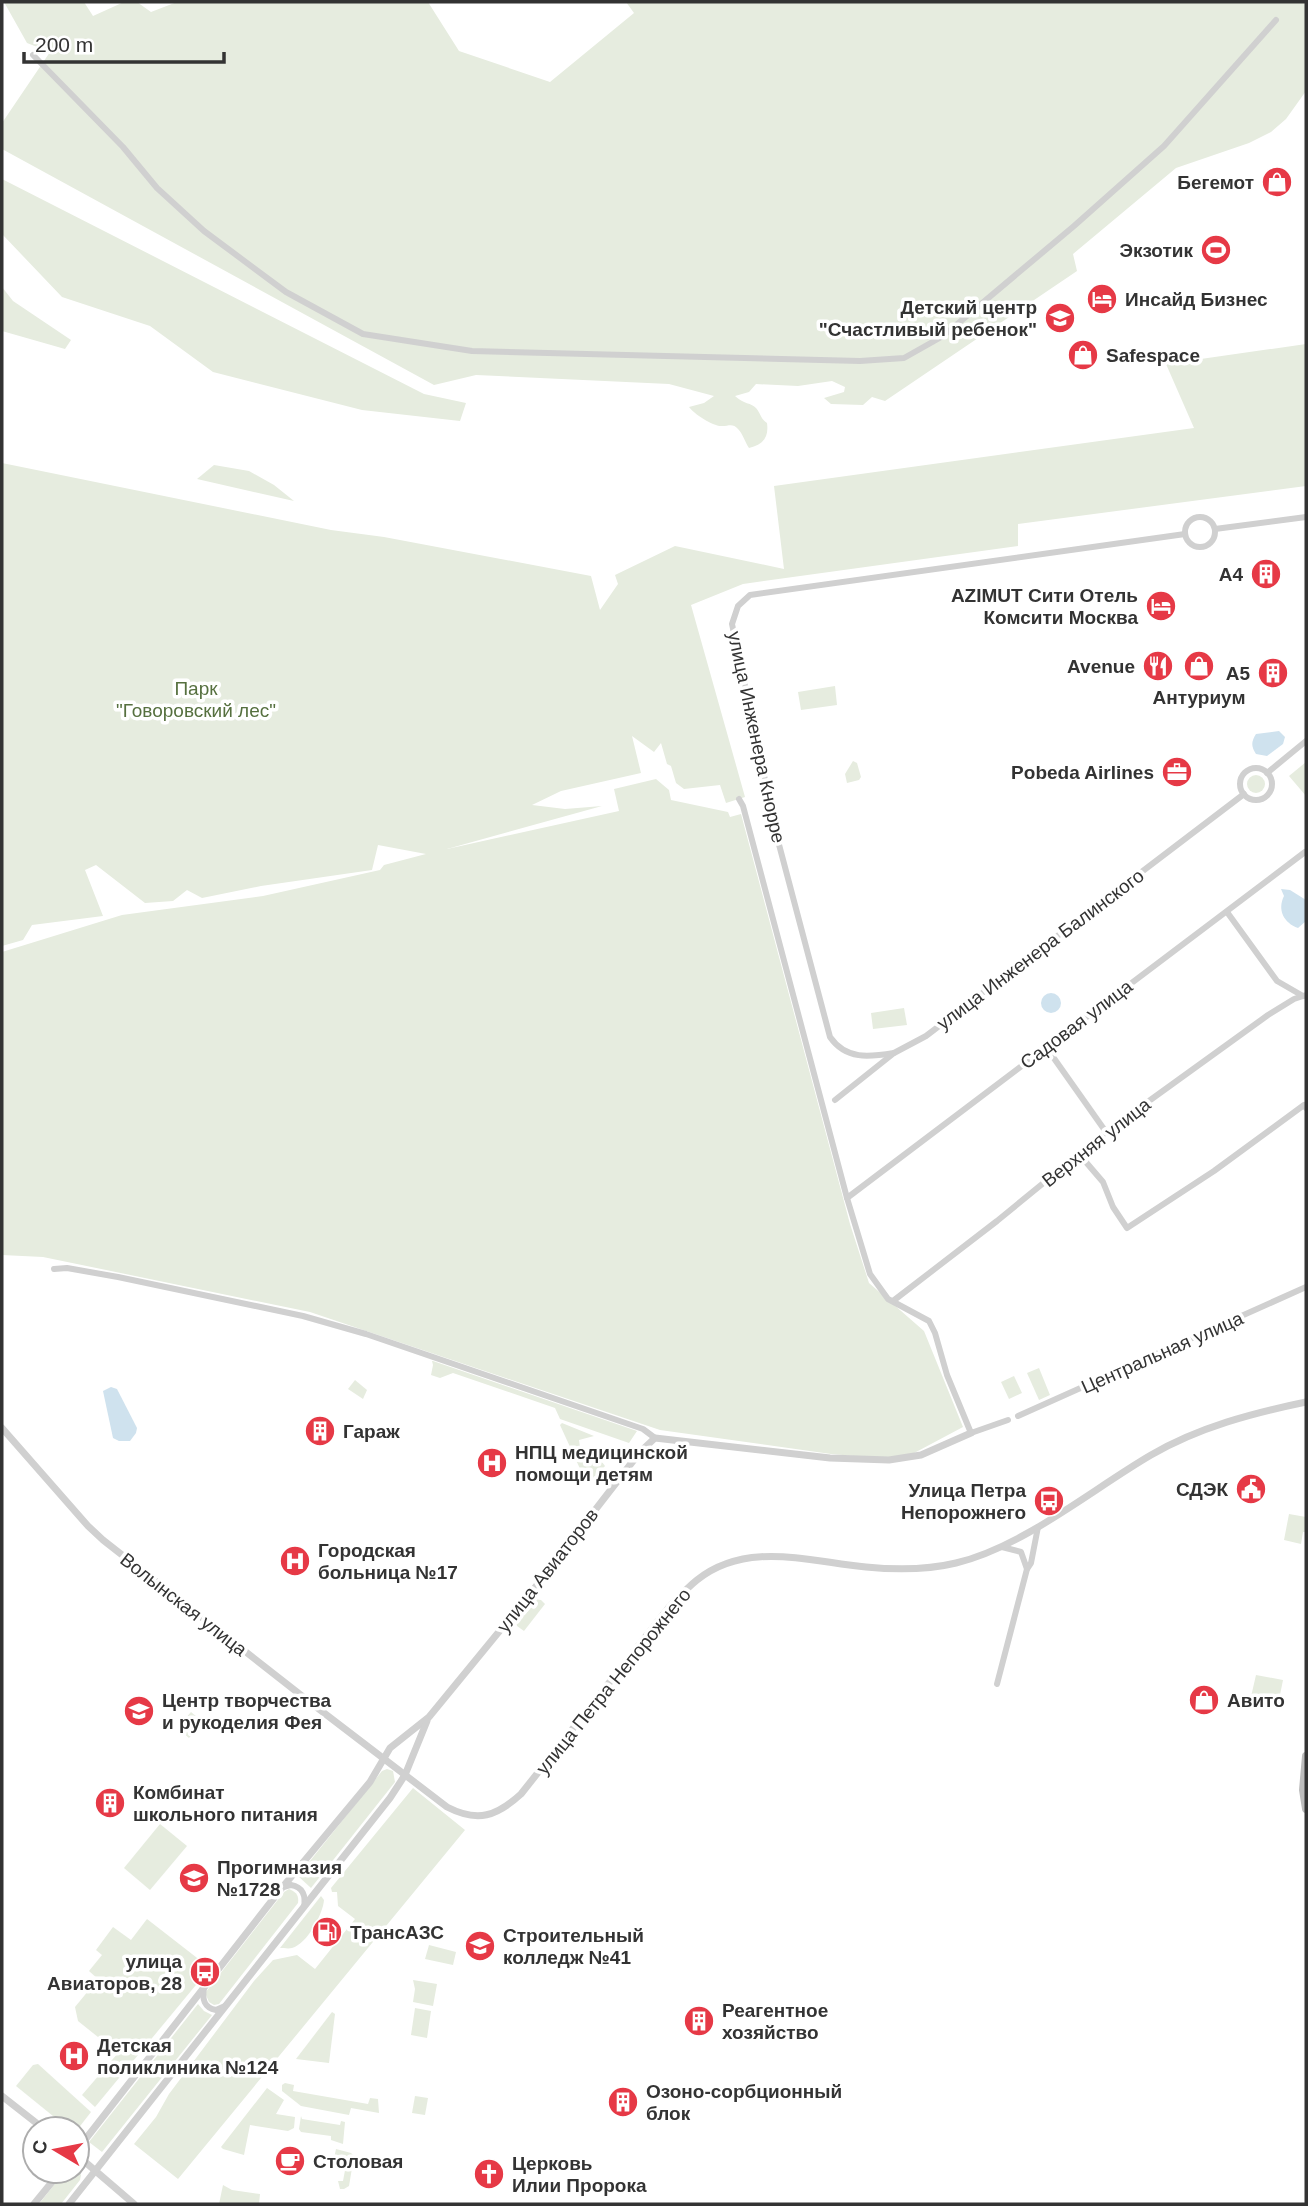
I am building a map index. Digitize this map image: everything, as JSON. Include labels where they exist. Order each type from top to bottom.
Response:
[{"type":"main road","points":[[1306,1756],[1303,1790],[1306,1809]]},
{"type":"street","points":[[33,55],[123,147],[158,188],[204,231],[286,292],[363,334],[472,351],[860,361],[904,358],[943,336],[1164,146],[1276,20]]},
{"type":"street","name":"улица Инженера Кнорре","points":[[1198,517],[1207,518],[1215,529],[1213,540],[1200,547],[1191,544],[1185,534],[1189,522],[1198,517]]},
{"type":"street","name":"улица Инженера Кнорре","points":[[1215,529],[1306,517]]},
{"type":"street","name":"улица Инженера Кнорре","points":[[894,1054],[869,1057],[854,1054],[843,1051],[830,1037],[768,800],[732,624],[738,606],[750,595],[1185,534]]},
{"type":"street","name":"улица Инженера Балинского","points":[[1267,773],[1306,741]]},
{"type":"street","name":"улица Инженера Балинского","points":[[1257,769],[1267,773],[1272,782],[1268,795],[1256,800],[1244,794],[1241,784],[1245,774],[1257,769]]},
{"type":"street","name":"улица Инженера Балинского","points":[[835,1100],[894,1054],[926,1036],[1244,794]]},
{"type":"street","points":[[739,799],[870,1274],[888,1299],[929,1321],[947,1375],[971,1433]]},
{"type":"street","name":"Садовая улица","points":[[847,1198],[1305,852]]},
{"type":"street","points":[[1227,912],[1277,981],[1304,995]]},
{"type":"street","name":"Верхняя улица","points":[[892,1301],[1106,1132],[1268,1015],[1304,995]]},
{"type":"street","points":[[1046,1047],[1106,1132]]},
{"type":"street","points":[[1079,1154],[1103,1182],[1113,1207],[1127,1227],[1214,1171],[1304,1105],[1306,1108]]},
{"type":"street","points":[[54,1269],[67,1268],[118,1277],[303,1317],[366,1334],[643,1429],[655,1438],[830,1458],[888,1460],[921,1455],[1008,1420]]},
{"type":"street","name":"Центральная улица","points":[[1018,1416],[1306,1287]]},
{"type":"street","name":"улица Петра Непорожнего","points":[[405,1775],[459,1813],[479,1816],[506,1808],[529,1784],[670,1606],[698,1579],[729,1563],[763,1555],[906,1570],[957,1563],[1002,1546],[1038,1527],[1106,1481],[1175,1442],[1241,1417],[1306,1402]]},
{"type":"street","name":"Волынская улица","points":[[2,1429],[103,1540],[385,1759]]},
{"type":"street","name":"улица Авиаторов","points":[[91,2132],[281,1889],[369,1782],[390,1748],[429,1717],[534,1589],[641,1450],[655,1438]]},
{"type":"street","points":[[997,1684],[1027,1569],[1031,1563],[1038,1527]]},
{"type":"street","points":[[1002,1546],[1021,1552],[1027,1569]]},
{"type":"street","name":"улица Авиаторов","points":[[69,2204],[390,1798],[405,1775],[429,1717]]},
{"type":"street","points":[[385,1759],[405,1775]]},
{"type":"street","points":[[281,1889],[291,1885],[300,1889],[304,1896],[304,1907]]},
{"type":"street","points":[[204,1988],[203,1998],[207,2007],[216,2010],[225,2006]]},
{"type":"street","points":[[2,2096],[26,2115]]},
{"type":"street","points":[[91,2166],[134,2204]]},
{"type":"street","points":[[34,2204],[50,2185]]},
{"type":"green space","points":[[4,2],[84,2],[93,16],[124,2],[137,2],[151,12],[177,2],[428,2],[459,51],[550,82],[634,13],[626,2],[1306,2],[1306,91],[1286,119],[1271,132],[1249,143],[1176,168],[1073,254],[1077,271],[885,401],[872,397],[863,405],[831,404],[824,398],[844,392],[845,387],[832,381],[798,386],[756,384],[749,392],[735,396],[754,406],[767,423],[764,440],[749,448],[736,427],[714,424],[689,407],[704,403],[714,396],[669,384],[476,375],[434,385],[2,149],[2,123],[50,52],[27,43]]},
{"type":"green space","points":[[2,179],[424,394],[466,403],[460,421],[362,410],[213,372],[150,326],[62,297],[2,234]]},
{"type":"green space","points":[[2,287],[13,301],[71,340],[65,349],[2,331]]},
{"type":"green space","name":"Парк \"Говоровский лес\"","points":[[1306,344],[1306,486],[1018,524],[1018,546],[743,584],[691,605],[745,797],[726,803],[720,785],[684,789],[676,783],[661,743],[654,752],[632,736],[641,773],[561,791],[532,805],[565,809],[602,806],[447,849],[619,811],[614,789],[656,779],[669,790],[671,800],[728,812],[730,817],[741,814],[850,1224],[869,1283],[924,1331],[963,1427],[901,1460],[831,1454],[660,1430],[310,1312],[43,1257],[2,1255],[2,952],[122,915],[263,896],[380,870],[384,865],[426,854],[378,845],[372,870],[261,886],[202,898],[187,890],[173,901],[145,903],[96,865],[85,870],[103,916],[32,925],[23,940],[2,946],[2,463],[331,530],[384,537],[591,576],[600,610],[618,584],[615,575],[675,546],[784,569],[774,486],[1194,428],[1166,364]]},
{"type":"green space","points":[[214,465],[249,471],[274,485],[294,501],[197,479]]},
{"type":"green space","points":[[835,686],[837,705],[801,710],[798,692]]},
{"type":"green space","points":[[853,761],[857,763],[861,777],[847,783],[845,774]]},
{"type":"green space","points":[[1306,762],[1306,796],[1289,776]]},
{"type":"green space","points":[[1256,775],[1262,778],[1265,784],[1262,790],[1256,793],[1250,790],[1247,784],[1250,778]]},
{"type":"green space","points":[[904,1008],[907,1025],[873,1029],[871,1013]]},
{"type":"green space","points":[[432,1361],[637,1431],[629,1443],[560,1419],[555,1408],[453,1373],[440,1378],[431,1375]]},
{"type":"green space","points":[[1039,1368],[1050,1395],[1039,1400],[1027,1373]]},
{"type":"green space","points":[[1014,1376],[1022,1393],[1009,1399],[1001,1382]]},
{"type":"green space","points":[[355,1380],[367,1390],[363,1399],[348,1389]]},
{"type":"green space","points":[[562,1423],[594,1436],[579,1440],[581,1455],[596,1454],[605,1466],[590,1484],[587,1484],[560,1425]]},
{"type":"green space","points":[[1289,1514],[1306,1517],[1306,1532],[1303,1532],[1301,1544],[1284,1540]]},
{"type":"green space","points":[[534,1599],[545,1604],[524,1631],[517,1626],[516,1621]]},
{"type":"green space","points":[[1256,1675],[1283,1680],[1274,1706],[1250,1701]]},
{"type":"green space","points":[[191,1712],[203,1722],[189,1738],[177,1728]]},
{"type":"green space","points":[[382,1771],[393,1771],[395,1782],[311,1888],[298,1876]]},
{"type":"green space","points":[[413,1788],[465,1830],[178,2179],[134,2144],[254,1981],[273,1960],[297,1955],[315,1969],[355,1919],[338,1906],[337,1892],[332,1892],[331,1888]]},
{"type":"green space","points":[[160,1824],[187,1846],[150,1890],[124,1868]]},
{"type":"green space","points":[[289,1889],[296,1894],[298,1903],[219,2004],[209,2002],[205,1993]]},
{"type":"green space","points":[[321,1896],[324,1900],[323,1906],[308,1935],[292,1948],[280,1948]]},
{"type":"green space","points":[[147,1919],[210,1968],[95,2107],[82,2095],[118,2053],[78,2021],[75,2007],[98,1979],[89,1971],[102,1955],[96,1950],[113,1927],[131,1940]]},
{"type":"green space","points":[[429,1945],[456,1952],[453,1965],[425,1959]]},
{"type":"green space","points":[[413,1980],[437,1984],[433,2006],[413,2002]]},
{"type":"green space","points":[[198,2004],[212,2015],[102,2152],[91,2144],[91,2139]]},
{"type":"green space","points":[[415,2008],[431,2011],[427,2038],[411,2035]]},
{"type":"green space","points":[[332,2012],[335,2014],[329,2063],[296,2059]]},
{"type":"green space","points":[[38,2064],[91,2112],[89,2115],[52,2115],[16,2086],[33,2065]]},
{"type":"green space","points":[[282,2085],[294,2085],[293,2091],[368,2104],[370,2098],[378,2099],[379,2113],[351,2108],[349,2115],[301,2106],[282,2091]]},
{"type":"green space","points":[[267,2088],[284,2100],[276,2114],[295,2117],[294,2128],[288,2131],[250,2125],[244,2155],[223,2149],[221,2147]]},
{"type":"green space","points":[[415,2096],[428,2098],[425,2115],[412,2113]]},
{"type":"green space","points":[[301,2116],[302,2119],[340,2125],[341,2121],[345,2122],[343,2144],[331,2140],[331,2136],[301,2132]]},
{"type":"green space","points":[[336,2149],[354,2156],[349,2186],[344,2189],[340,2189],[338,2181],[343,2181],[346,2165],[333,2163]]},
{"type":"green space","points":[[54,2185],[76,2185],[61,2204],[39,2204]]},
{"type":"green space","points":[[223,2185],[232,2190],[260,2194],[259,2204],[219,2204]]},
{"type":"water","points":[[1279,731],[1285,737],[1283,744],[1267,756],[1256,754],[1252,744],[1256,734]]},
{"type":"water","points":[[1281,889],[1290,890],[1306,900],[1306,921],[1298,928],[1289,923],[1283,915],[1281,906],[1284,896]]},
{"type":"water","points":[[1051,993],[1058,996],[1061,1003],[1058,1010],[1051,1013],[1044,1010],[1041,1003],[1044,996]]},
{"type":"water","points":[[111,1387],[117,1389],[137,1428],[130,1441],[113,1438],[103,1391]]},
{"type":"place","name":"Бегемот","points":[[1277,182]]},
{"type":"place","name":"Экзотик","points":[[1216,250]]},
{"type":"place","name":"Инсайд Бизнес","points":[[1102,299]]},
{"type":"place","name":"Детский центр \"Счастливый ребенок\"","points":[[1060,318]]},
{"type":"place","name":"Safespace","points":[[1083,355]]},
{"type":"place","name":"А4","points":[[1266,574]]},
{"type":"place","name":"AZIMUT Сити Отель Комсити Москва","points":[[1161,606]]},
{"type":"place","name":"Avenue","points":[[1158,666]]},
{"type":"place","name":"Антуриум","points":[[1199,666]]},
{"type":"place","name":"А5","points":[[1273,673]]},
{"type":"place","name":"Pobeda Airlines","points":[[1177,772]]},
{"type":"place","name":"Гараж","points":[[320,1431]]},
{"type":"place","name":"НПЦ медицинской помощи детям","points":[[492,1463]]},
{"type":"place","name":"СДЭК","points":[[1251,1489]]},
{"type":"place","name":"Улица Петра Непорожнего","points":[[1049,1501]]},
{"type":"place","name":"Городская больница №17","points":[[295,1561]]},
{"type":"place","name":"Авито","points":[[1204,1700]]},
{"type":"place","name":"Центр творчества и рукоделия Фея","points":[[139,1711]]},
{"type":"place","name":"Комбинат школьного питания","points":[[110,1803]]},
{"type":"place","name":"Прогимназия №1728","points":[[194,1878]]},
{"type":"place","name":"ТрансАЗС","points":[[327,1932]]},
{"type":"place","name":"Строительный колледж №41","points":[[480,1946]]},
{"type":"place","name":"улица Авиаторов, 28","points":[[205,1972]]},
{"type":"place","name":"Реагентное хозяйство","points":[[699,2021]]},
{"type":"place","name":"Детская поликлиника №124","points":[[74,2056]]},
{"type":"place","name":"Озоно-сорбционный блок","points":[[623,2102]]},
{"type":"place","name":"Столовая","points":[[290,2161]]},
{"type":"place","name":"Церковь Илии Пророка","points":[[489,2174]]}]
